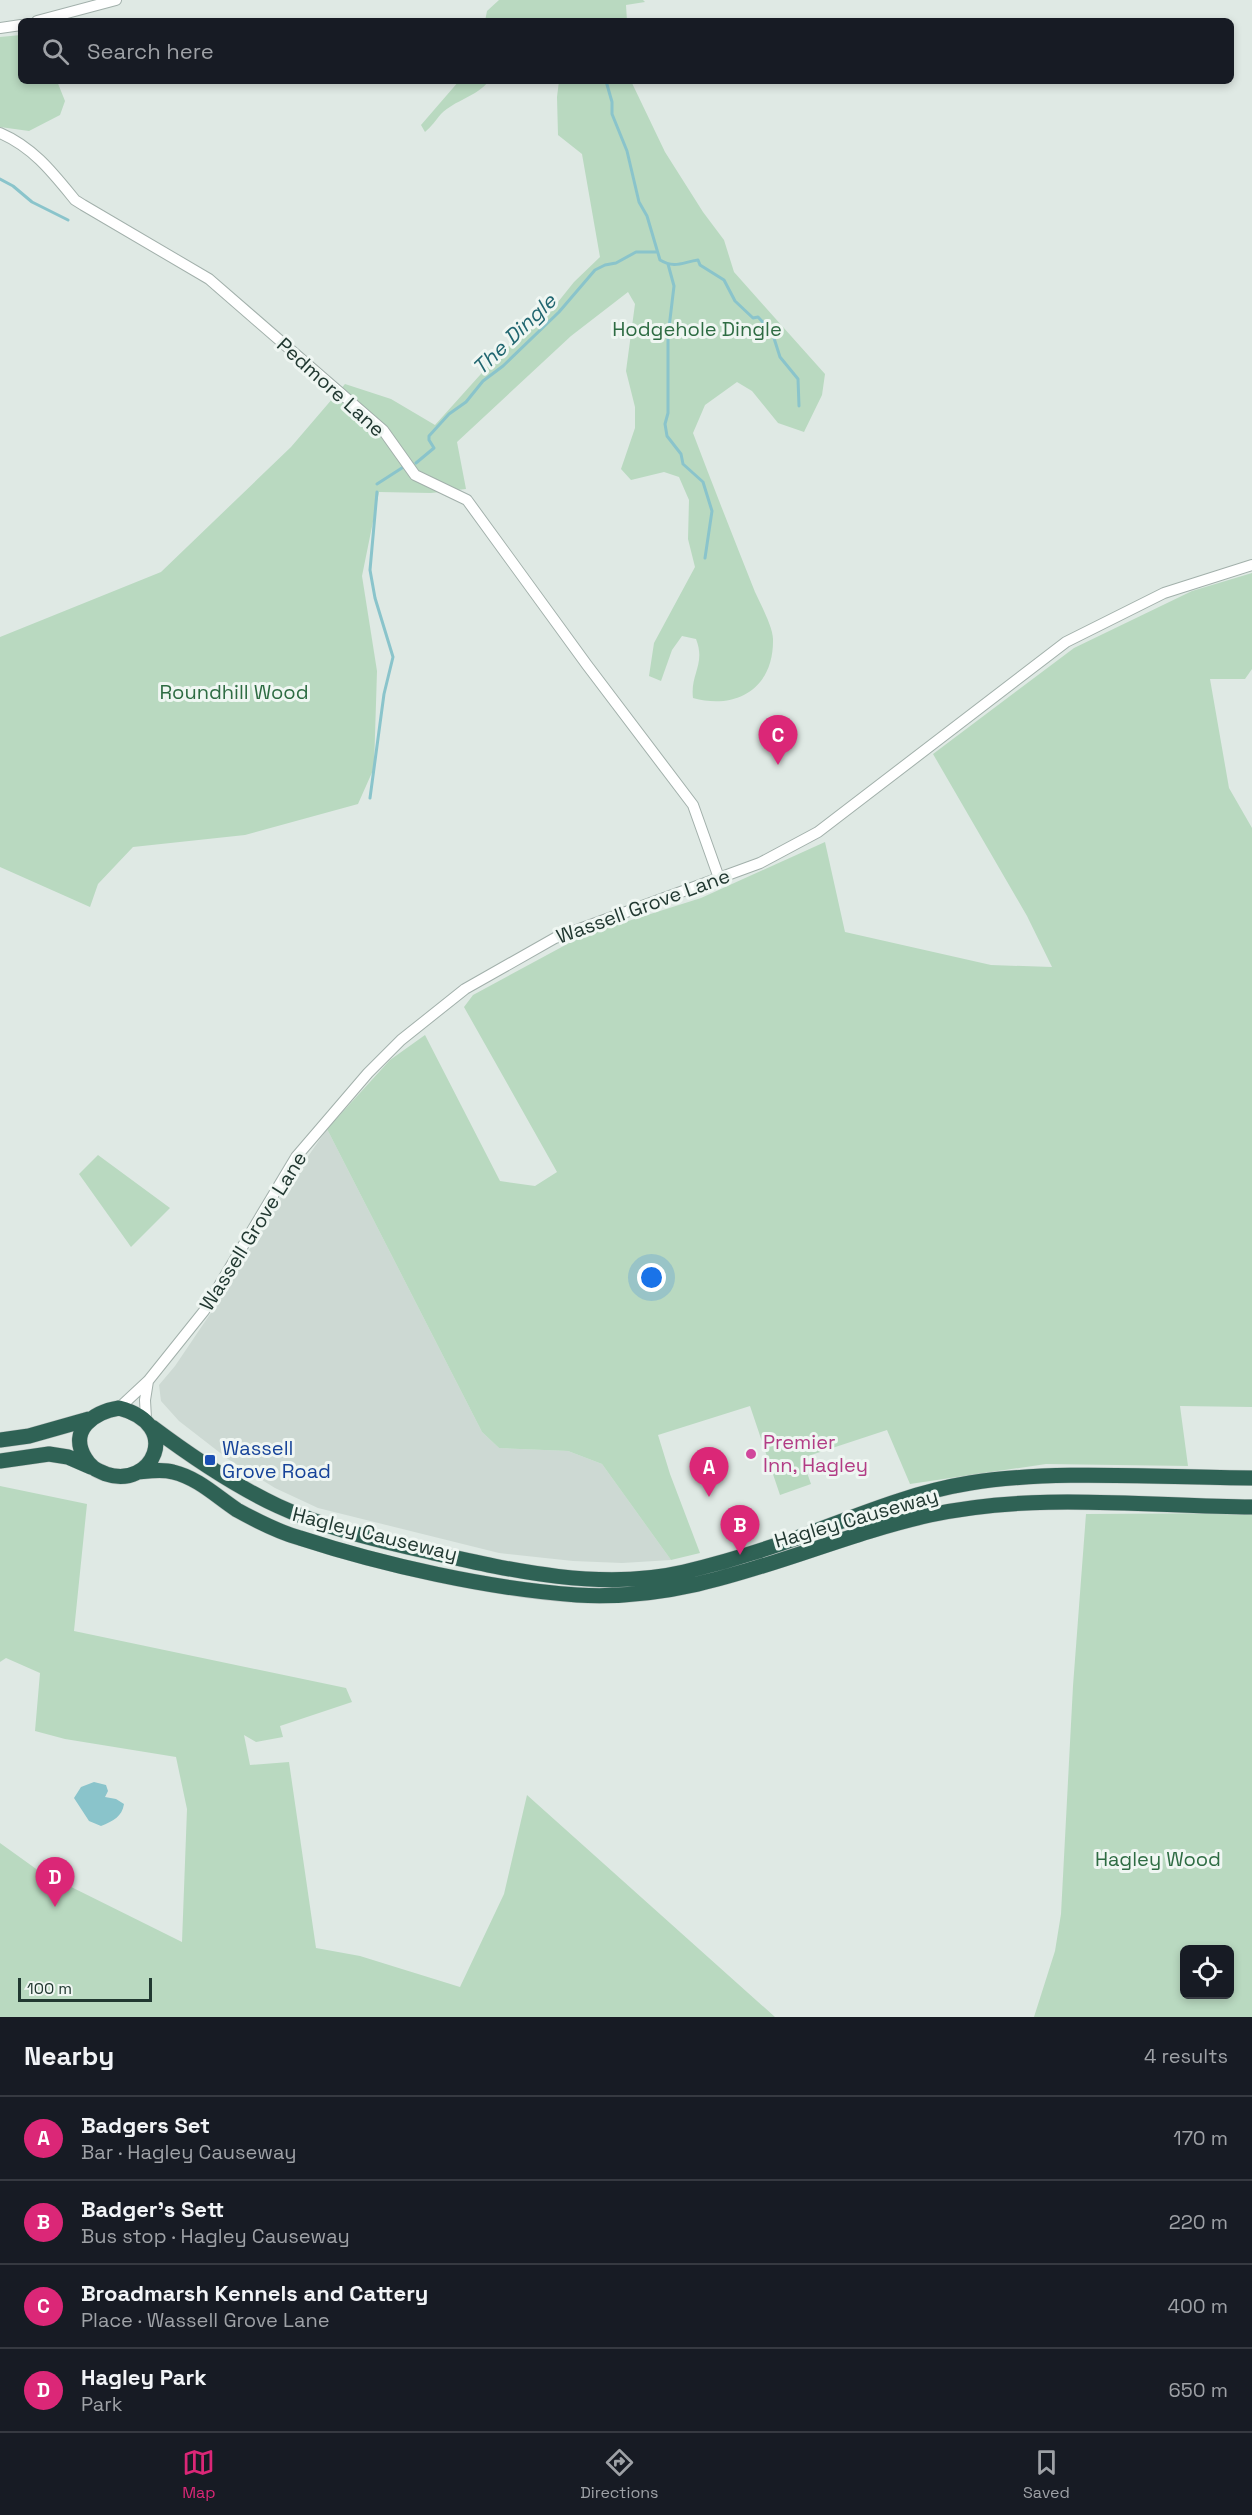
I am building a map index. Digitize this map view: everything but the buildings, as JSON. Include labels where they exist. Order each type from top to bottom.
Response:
[{"type":"highway","points":[[0,1440],[29,1436],[89,1419],[101,1411],[119,1408],[149,1423],[156,1436],[151,1461],[129,1476],[113,1476],[69,1457],[49,1454],[0,1461]]},
{"type":"highway","points":[[89,1419],[80,1442],[85,1458],[91,1467]]},
{"type":"highway","name":"Hagley Causeway","points":[[149,1423],[200,1462],[248,1492],[310,1520],[399,1545],[518,1571],[586,1578],[647,1577],[680,1573],[734,1559],[918,1493],[972,1483],[1055,1476],[1252,1478]]},
{"type":"highway","name":"Hagley Causeway","points":[[138,1472],[171,1471],[186,1476],[238,1510],[275,1529],[347,1551],[451,1576],[576,1595],[612,1596],[684,1588],[739,1575],[864,1533],[929,1516],[986,1505],[1089,1502],[1252,1507]]},
{"type":"street","points":[[48,18],[116,0]]},
{"type":"street","points":[[0,28],[18,25]]},
{"type":"street","name":"Pedmore Lane","points":[[0,133],[17,140],[38,156],[75,200],[209,279],[383,430],[415,475],[467,500],[587,665],[693,805],[719,878]]},
{"type":"street","name":"Wassell Grove Lane","points":[[119,1408],[148,1381],[204,1311],[296,1156],[368,1073],[401,1040],[465,989],[555,938],[760,863],[818,832],[1066,642],[1164,593],[1252,565]]},
{"type":"street","points":[[148,1381],[145,1400],[149,1423]]},
{"type":"shaded area","points":[[327,1129],[482,1432],[499,1448],[568,1451],[602,1464],[671,1560],[622,1563],[573,1561],[499,1553],[318,1508],[275,1488],[228,1459],[179,1421],[161,1401],[159,1385],[175,1366],[227,1289],[275,1204]]},
{"type":"green space","points":[[499,0],[643,0],[645,2],[626,5],[627,18],[486,18],[487,11]]},
{"type":"green space","points":[[18,35],[18,84],[58,84],[65,101],[60,115],[29,131],[0,127],[0,37]]},
{"type":"green space","points":[[456,84],[486,84],[447,109],[425,132],[421,125]]},
{"type":"green space","name":"Roundhill Wood","points":[[559,84],[632,84],[665,152],[703,212],[724,240],[734,272],[825,374],[822,395],[804,432],[778,423],[752,391],[737,382],[705,405],[693,433],[771,628],[772,656],[760,682],[738,698],[709,701],[693,698],[699,648],[696,639],[682,636],[672,650],[661,681],[649,676],[654,643],[695,567],[688,539],[689,500],[679,477],[664,472],[631,480],[621,469],[635,428],[635,407],[626,371],[635,304],[628,292],[571,336],[457,442],[466,489],[431,493],[379,492],[362,576],[377,671],[374,768],[358,804],[245,835],[133,847],[98,884],[90,907],[0,867],[0,637],[161,572],[291,447],[345,384],[391,399],[435,425],[498,355],[546,317],[574,282],[600,257],[582,154],[558,135]]},
{"type":"green space","points":[[1252,573],[1252,669],[1245,679],[1210,679],[1229,788],[1252,828],[1252,1407],[1180,1406],[1188,1466],[1046,1464],[910,1484],[887,1430],[802,1458],[811,1484],[780,1495],[750,1406],[658,1435],[700,1553],[671,1560],[602,1464],[568,1451],[499,1448],[482,1432],[327,1129],[390,1060],[425,1035],[500,1181],[535,1186],[557,1172],[464,1007],[473,995],[584,935],[701,898],[825,842],[845,932],[991,965],[1052,967],[1027,916],[933,754],[1074,648],[1192,591]]},
{"type":"green space","points":[[98,1155],[170,1208],[131,1247],[79,1174]]},
{"type":"green space","points":[[0,1486],[87,1504],[74,1631],[346,1688],[352,1702],[280,1726],[283,1737],[256,1742],[244,1735],[250,1765],[289,1762],[316,1948],[360,1956],[460,1987],[504,1894],[527,1795],[775,2017],[0,2017],[0,1843],[39,1871],[182,1942],[187,1809],[176,1757],[65,1739],[35,1731],[40,1673],[6,1658],[0,1662]]},
{"type":"green space","name":"Hagley Wood","points":[[1252,1513],[1252,2017],[1034,2017],[1055,1951],[1061,1914],[1073,1686],[1086,1514]]},
{"type":"water","points":[[94,1782],[106,1785],[108,1791],[105,1797],[116,1799],[124,1804],[116,1818],[101,1826],[89,1821],[74,1798],[81,1787]]},
{"type":"waterway","name":"The Dingle","points":[[607,84],[612,102],[612,114],[627,151],[639,202],[647,216],[660,260],[670,264],[698,260],[700,265],[724,280],[735,301],[753,318],[758,317],[772,332],[780,357],[798,379],[799,406]]},
{"type":"waterway","points":[[0,179],[13,186],[32,202],[68,220]]},
{"type":"waterway","name":"The Dingle","points":[[416,463],[434,448],[429,436],[449,414],[466,402],[483,381],[503,366],[559,312],[595,270],[616,263],[636,252],[657,252]]},
{"type":"waterway","points":[[668,264],[674,286],[668,336],[668,413],[665,424],[667,436],[681,454],[683,464],[703,482],[712,511],[705,558]]},
{"type":"waterway","name":"The Dingle","points":[[377,484],[405,466]]},
{"type":"waterway","name":"The Dingle","points":[[370,798],[384,694],[393,657],[375,598],[370,570],[377,492]]},
{"type":"place","name":"Broadmarsh Kennels and Cattery","points":[[778,765]]},
{"type":"place","name":"Premier Inn, Hagley","points":[[751,1454]]},
{"type":"place","name":"Wassell Grove Road","points":[[210,1460]]},
{"type":"place","name":"Badgers Set","points":[[709,1497]]},
{"type":"place","name":"Badger's Sett","points":[[740,1555]]},
{"type":"place","name":"Hagley Park","points":[[55,1907]]},
{"type":"park label","name":"Hodgehole Dingle","points":[[697,329]]}]
